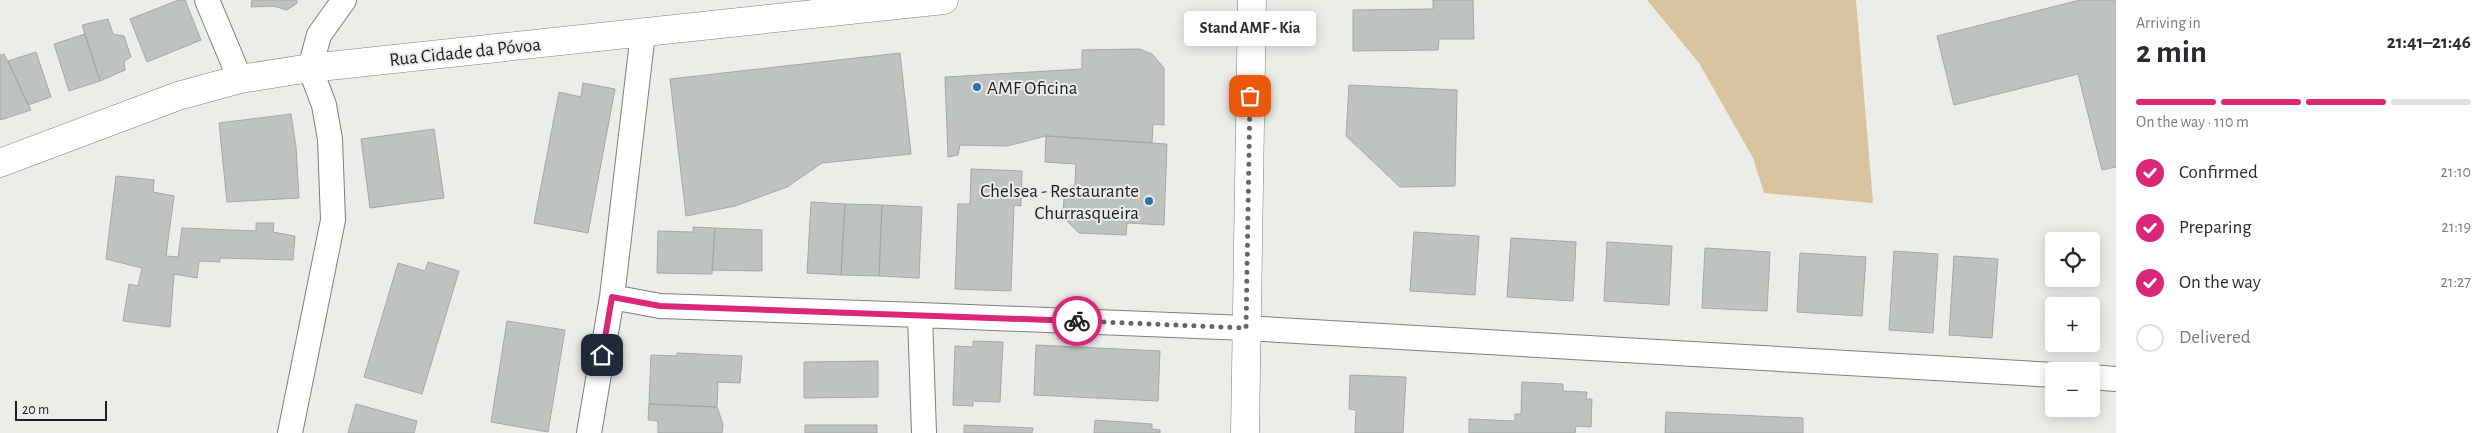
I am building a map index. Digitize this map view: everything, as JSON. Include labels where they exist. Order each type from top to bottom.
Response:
[{"type":"street","points":[[207,0],[240,79]]},
{"type":"street","points":[[290,433],[333,220],[330,139],[324,105],[310,68],[319,35],[344,0]]},
{"type":"street","name":"Rua Cidade da Póvoa","points":[[0,163],[178,96],[240,79],[310,68],[944,0]]},
{"type":"street","points":[[1245,433],[1252,0]]},
{"type":"street","points":[[589,433],[612,297],[643,33]]},
{"type":"street","points":[[612,297],[660,306],[1246,328],[2045,374]]},
{"type":"street","points":[[920,315],[924,433]]},
{"type":"street","points":[[2100,378],[2116,379]]},
{"type":"shaded area","points":[[1647,0],[1856,0],[1873,203],[1764,193],[1753,158],[1699,63]]},
{"type":"building","points":[[179,0],[185,0],[201,40],[147,62],[130,19]]},
{"type":"building","points":[[252,0],[297,0],[297,3],[287,10],[273,6],[251,7]]},
{"type":"building","points":[[1433,0],[1473,0],[1474,39],[1439,39],[1438,50],[1353,51],[1353,10],[1433,9]]},
{"type":"building","points":[[2080,0],[2116,0],[2116,167],[2102,170],[2078,74],[1954,105],[1937,36]]},
{"type":"building","points":[[108,19],[113,34],[124,36],[131,57],[124,61],[125,70],[100,81],[82,25]]},
{"type":"building","points":[[85,34],[100,81],[69,91],[54,44]]},
{"type":"building","points":[[1139,49],[1152,54],[1164,68],[1164,125],[1153,124],[1152,143],[1046,136],[1007,146],[960,145],[958,155],[948,157],[945,77],[1082,69],[1082,50]]},
{"type":"building","points":[[36,52],[51,97],[28,105],[8,61]]},
{"type":"building","points":[[900,53],[911,154],[822,163],[787,187],[735,206],[686,216],[670,79]]},
{"type":"building","points":[[4,54],[31,110],[0,120],[0,55]]},
{"type":"building","points":[[583,83],[615,89],[588,233],[534,223],[559,92],[581,97]]},
{"type":"building","points":[[1349,85],[1457,90],[1455,186],[1400,187],[1346,136]]},
{"type":"building","points":[[291,114],[296,147],[299,198],[227,202],[219,123]]},
{"type":"building","points":[[434,129],[444,198],[370,208],[361,139]]},
{"type":"building","points":[[1046,136],[1167,144],[1164,225],[1127,223],[1126,235],[1079,233],[1063,217],[1064,198],[1074,199],[1076,164],[1045,162]]},
{"type":"building","points":[[971,169],[1022,171],[1021,206],[1014,205],[1011,291],[955,289],[958,204],[970,204]]},
{"type":"building","points":[[116,176],[154,180],[153,192],[174,196],[166,256],[178,257],[182,228],[256,231],[256,223],[274,223],[273,232],[295,236],[293,260],[220,258],[220,262],[199,261],[197,278],[174,274],[170,327],[123,321],[129,284],[138,286],[142,268],[106,259]]},
{"type":"building","points":[[811,202],[845,204],[841,275],[807,273]]},
{"type":"building","points":[[845,204],[882,205],[879,276],[841,275]]},
{"type":"building","points":[[882,205],[922,207],[919,278],[879,276]]},
{"type":"building","points":[[693,227],[715,228],[712,274],[657,273],[658,231],[693,232]]},
{"type":"building","points":[[715,228],[762,230],[762,271],[712,270]]},
{"type":"building","points":[[1414,232],[1479,236],[1475,295],[1410,291]]},
{"type":"building","points":[[1511,238],[1576,242],[1573,301],[1507,297]]},
{"type":"building","points":[[1607,242],[1672,246],[1669,305],[1604,301]]},
{"type":"building","points":[[1705,248],[1770,252],[1767,311],[1702,308]]},
{"type":"building","points":[[1894,251],[1938,254],[1933,333],[1889,330]]},
{"type":"building","points":[[1800,253],[1866,257],[1862,316],[1797,312]]},
{"type":"building","points":[[1954,256],[1998,259],[1992,338],[1949,335]]},
{"type":"building","points":[[428,262],[459,271],[422,394],[364,377],[398,263],[425,271]]},
{"type":"building","points":[[507,321],[565,330],[548,432],[491,422]]},
{"type":"building","points":[[973,341],[1003,342],[1000,402],[973,401],[973,406],[953,405],[955,346],[973,347]]},
{"type":"building","points":[[1036,345],[1160,351],[1158,401],[1034,395]]},
{"type":"building","points":[[677,353],[742,356],[740,383],[718,382],[717,407],[649,404],[651,355],[677,356]]},
{"type":"building","points":[[878,361],[878,397],[804,398],[804,362]]},
{"type":"building","points":[[1350,375],[1406,377],[1403,433],[1355,433],[1356,410],[1349,409]]},
{"type":"building","points":[[1522,382],[1563,384],[1563,391],[1587,392],[1586,399],[1592,399],[1591,427],[1576,426],[1575,433],[1469,433],[1469,419],[1515,421],[1515,414],[1521,414]]},
{"type":"building","points":[[356,404],[417,421],[414,433],[348,433]]},
{"type":"building","points":[[649,404],[717,407],[723,424],[722,433],[658,433],[658,421],[648,420]]},
{"type":"building","points":[[1666,412],[1803,418],[1803,433],[1665,433]]},
{"type":"building","points":[[1095,420],[1152,424],[1152,429],[1160,430],[1160,433],[1094,433]]},
{"type":"building","points":[[805,425],[877,425],[877,433],[805,433]]},
{"type":"building","points":[[964,425],[1033,428],[1032,433],[964,433]]},
{"type":"way so far","points":[[1077,321],[1246,328],[1250,96]]},
{"type":"place","name":"AMF Oficina","points":[[977,87]]},
{"type":"place","name":"Stand AMF - Kia","points":[[1250,96]]},
{"type":"place","name":"Chelsea - Restaurante Churrasqueira","points":[[1149,201]]},
{"type":"route","points":[[602,355],[612,297],[660,306],[1077,321]]}]
